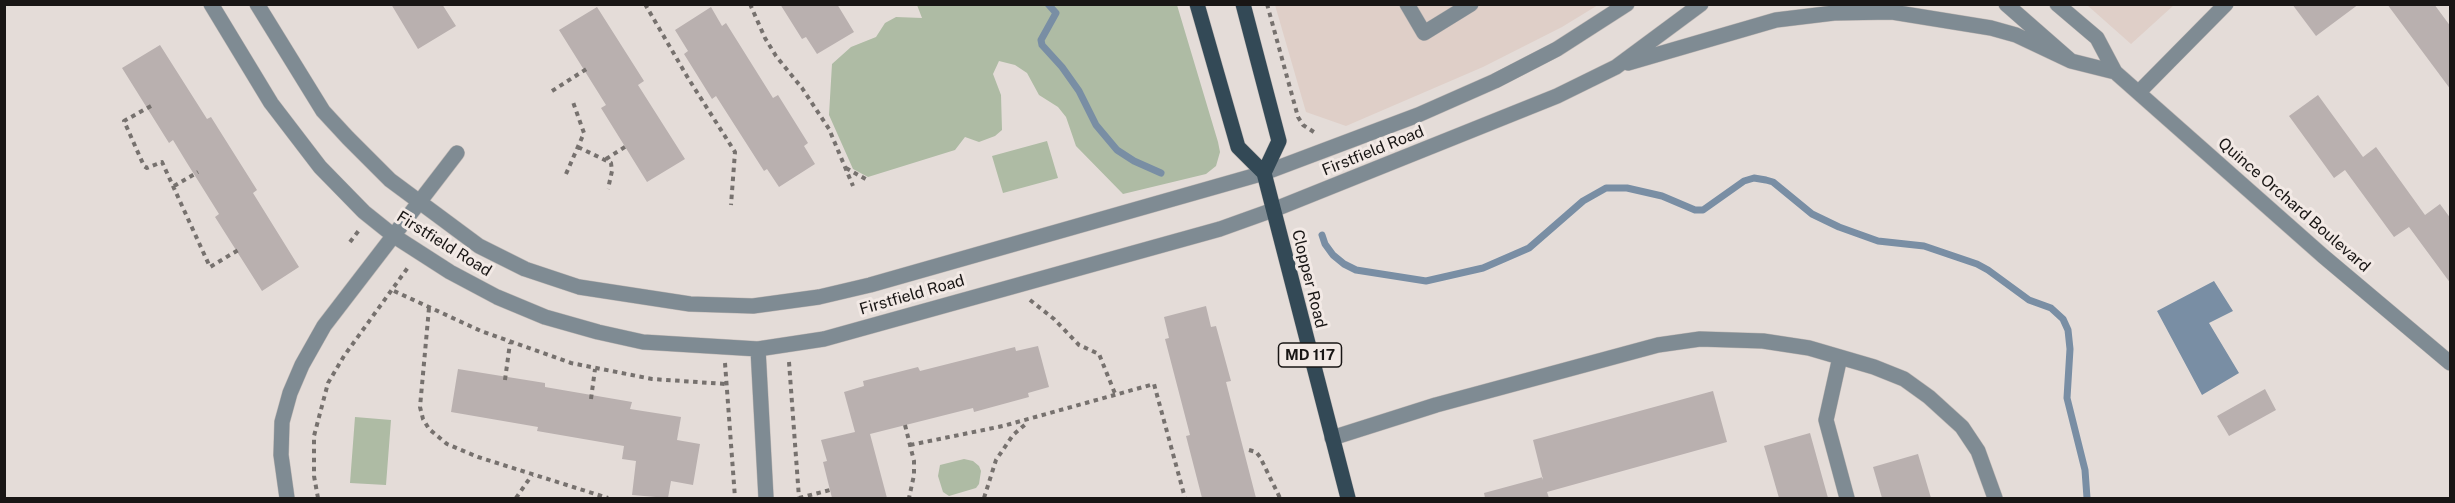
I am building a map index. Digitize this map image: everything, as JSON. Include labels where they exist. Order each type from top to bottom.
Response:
[{"type":"main road","points":[[1197,4],[1238,147],[1264,173],[1279,141],[1243,4]]},
{"type":"main road","name":"Clopper Road","points":[[1264,173],[1348,498]]},
{"type":"street","name":"Firstfield Road","points":[[211,4],[271,103],[302,145],[389,241],[478,287],[544,317],[643,342],[758,349],[824,339],[1223,228],[1273,210],[1557,96],[1616,67],[1701,4]]},
{"type":"street","name":"Firstfield Road","points":[[257,4],[323,111],[390,180],[479,246],[525,269],[579,287],[690,304],[753,306],[819,297],[870,285],[1264,173],[1409,119],[1495,81],[1557,48],[1627,4]]},
{"type":"street","points":[[1407,4],[1424,33],[1470,4]]},
{"type":"street","name":"Quince Orchard Boulevard","points":[[2006,4],[2071,61],[2115,72]]},
{"type":"street","name":"Quince Orchard Boulevard","points":[[2057,4],[2097,38],[2115,72],[2323,256],[2451,363]]},
{"type":"street","points":[[2139,92],[2226,4]]},
{"type":"street","points":[[1616,67],[1776,20],[1834,13],[1892,12],[1991,28],[2016,35],[2071,61]]},
{"type":"street","points":[[287,498],[281,455],[282,422],[290,393],[302,365],[324,326],[457,153]]},
{"type":"street","points":[[1332,438],[1436,405],[1658,345],[1700,339],[1763,341],[1809,348],[1874,367],[1904,379],[1962,427],[1978,451],[1995,498]]},
{"type":"street","points":[[758,349],[766,498]]},
{"type":"street","points":[[1840,357],[1826,420],[1847,498]]},
{"type":"path","points":[[645,4],[735,152],[731,205]]},
{"type":"path","points":[[750,4],[776,56],[808,95],[829,129],[853,186]]},
{"type":"path","points":[[1266,4],[1298,117],[1309,130],[1324,136]]},
{"type":"path","points":[[552,91],[588,68]]},
{"type":"path","points":[[566,174],[584,133],[573,102]]},
{"type":"path","points":[[151,106],[124,122],[144,166],[147,168],[162,162],[210,267],[240,249]]},
{"type":"path","points":[[606,159],[628,145]]},
{"type":"path","points":[[578,147],[606,159],[612,167],[608,189]]},
{"type":"path","points":[[846,167],[869,181]]},
{"type":"path","points":[[174,186],[198,172]]},
{"type":"path","points":[[350,242],[361,227]]},
{"type":"path","points":[[318,498],[314,476],[314,436],[328,383],[344,356],[411,267],[389,241]]},
{"type":"path","points":[[394,291],[510,343],[546,356],[595,369],[652,379],[726,384]]},
{"type":"path","points":[[1026,299],[1043,309],[1078,345],[1099,354],[1116,396]]},
{"type":"path","points":[[429,308],[420,407],[429,429],[447,444],[532,475],[608,498]]},
{"type":"path","points":[[505,380],[510,343]]},
{"type":"path","points":[[591,399],[595,369]]},
{"type":"path","points":[[910,445],[1003,426],[1154,384],[1185,498]]},
{"type":"path","points":[[984,498],[996,460],[1013,435],[1028,422]]},
{"type":"path","points":[[905,425],[914,475],[909,498]]},
{"type":"path","points":[[1249,450],[1256,452],[1260,457],[1280,498]]},
{"type":"path","points":[[516,498],[532,475]]},
{"type":"path","points":[[799,498],[830,490]]},
{"type":"shaded area","points":[[1275,5],[1598,5],[1562,27],[1483,67],[1346,126],[1306,112]]},
{"type":"shaded area","points":[[2087,5],[2174,5],[2131,44]]},
{"type":"green space","points":[[917,5],[1177,5],[1218,142],[1220,152],[1216,166],[1206,174],[1123,194],[1076,146],[1066,117],[1058,107],[1039,95],[1027,73],[1015,65],[999,61],[993,74],[1001,95],[1002,130],[995,136],[979,142],[965,137],[955,150],[868,177],[853,169],[829,115],[832,64],[851,47],[876,37],[885,23],[896,17],[922,18]]},
{"type":"green space","points":[[1047,141],[1058,178],[1003,193],[992,156]]},
{"type":"green space","points":[[355,417],[391,420],[386,485],[350,483]]},
{"type":"green space","points":[[964,459],[973,461],[979,466],[981,471],[979,484],[976,488],[949,496],[943,492],[938,476],[940,465]]},
{"type":"water","points":[[2214,281],[2233,311],[2209,323],[2239,373],[2202,395],[2157,311]]},
{"type":"building","points":[[391,4],[442,4],[456,26],[418,49]]},
{"type":"building","points":[[780,4],[837,4],[854,32],[817,54],[806,37],[802,39]]},
{"type":"building","points":[[2292,4],[2359,4],[2316,36]]},
{"type":"building","points":[[2387,4],[2434,4],[2451,27],[2451,90]]},
{"type":"building","points":[[597,7],[644,81],[638,85],[685,159],[647,182],[601,108],[606,105],[559,30]]},
{"type":"building","points":[[711,7],[722,26],[726,23],[773,98],[778,95],[808,143],[804,146],[815,164],[779,187],[767,169],[764,171],[716,96],[712,99],[684,54],[688,51],[675,30]]},
{"type":"building","points":[[160,45],[207,119],[211,117],[257,190],[253,193],[299,267],[262,291],[215,217],[219,214],[173,140],[169,143],[122,68]]},
{"type":"building","points":[[2318,95],[2363,157],[2376,147],[2425,215],[2440,204],[2451,219],[2451,284],[2409,227],[2394,237],[2345,170],[2334,178],[2289,116]]},
{"type":"building","points":[[1206,306],[1211,327],[1216,326],[1231,381],[1226,382],[1256,498],[1202,498],[1186,436],[1190,435],[1165,339],[1169,338],[1164,317]]},
{"type":"building","points":[[1038,346],[1049,387],[1028,393],[1029,397],[974,412],[973,408],[870,434],[887,498],[832,498],[823,462],[827,461],[821,440],[855,432],[844,392],[864,386],[863,381],[918,367],[920,371],[1015,347],[1016,351]]},
{"type":"building","points":[[458,369],[545,383],[545,387],[632,402],[630,409],[681,417],[677,440],[700,444],[693,485],[671,481],[668,498],[632,495],[636,461],[622,459],[624,446],[537,431],[538,427],[451,412]]},
{"type":"building","points":[[2265,389],[2276,410],[2229,436],[2217,416]]},
{"type":"building","points":[[1713,391],[1727,442],[1547,492],[1549,498],[1485,498],[1484,493],[1542,477],[1533,440]]},
{"type":"building","points":[[1810,433],[1828,498],[1779,498],[1764,446]]},
{"type":"building","points":[[1918,454],[1931,498],[1882,498],[1873,467]]},
{"type":"waterway","points":[[1048,4],[1056,13],[1041,40],[1042,45],[1062,67],[1079,91],[1096,125],[1117,150],[1134,161],[1161,173]]},
{"type":"waterway","points":[[1322,235],[1333,255],[1356,270],[1426,281],[1483,268],[1529,248],[1583,201],[1606,188],[1627,188],[1662,196],[1695,210],[1703,210],[1744,181],[1754,178],[1773,182],[1812,214],[1839,227],[1878,241],[1924,246],[1977,264],[2029,300],[2051,308],[2063,319],[2068,330],[2070,349],[2067,398],[2085,470],[2087,498]]}]
